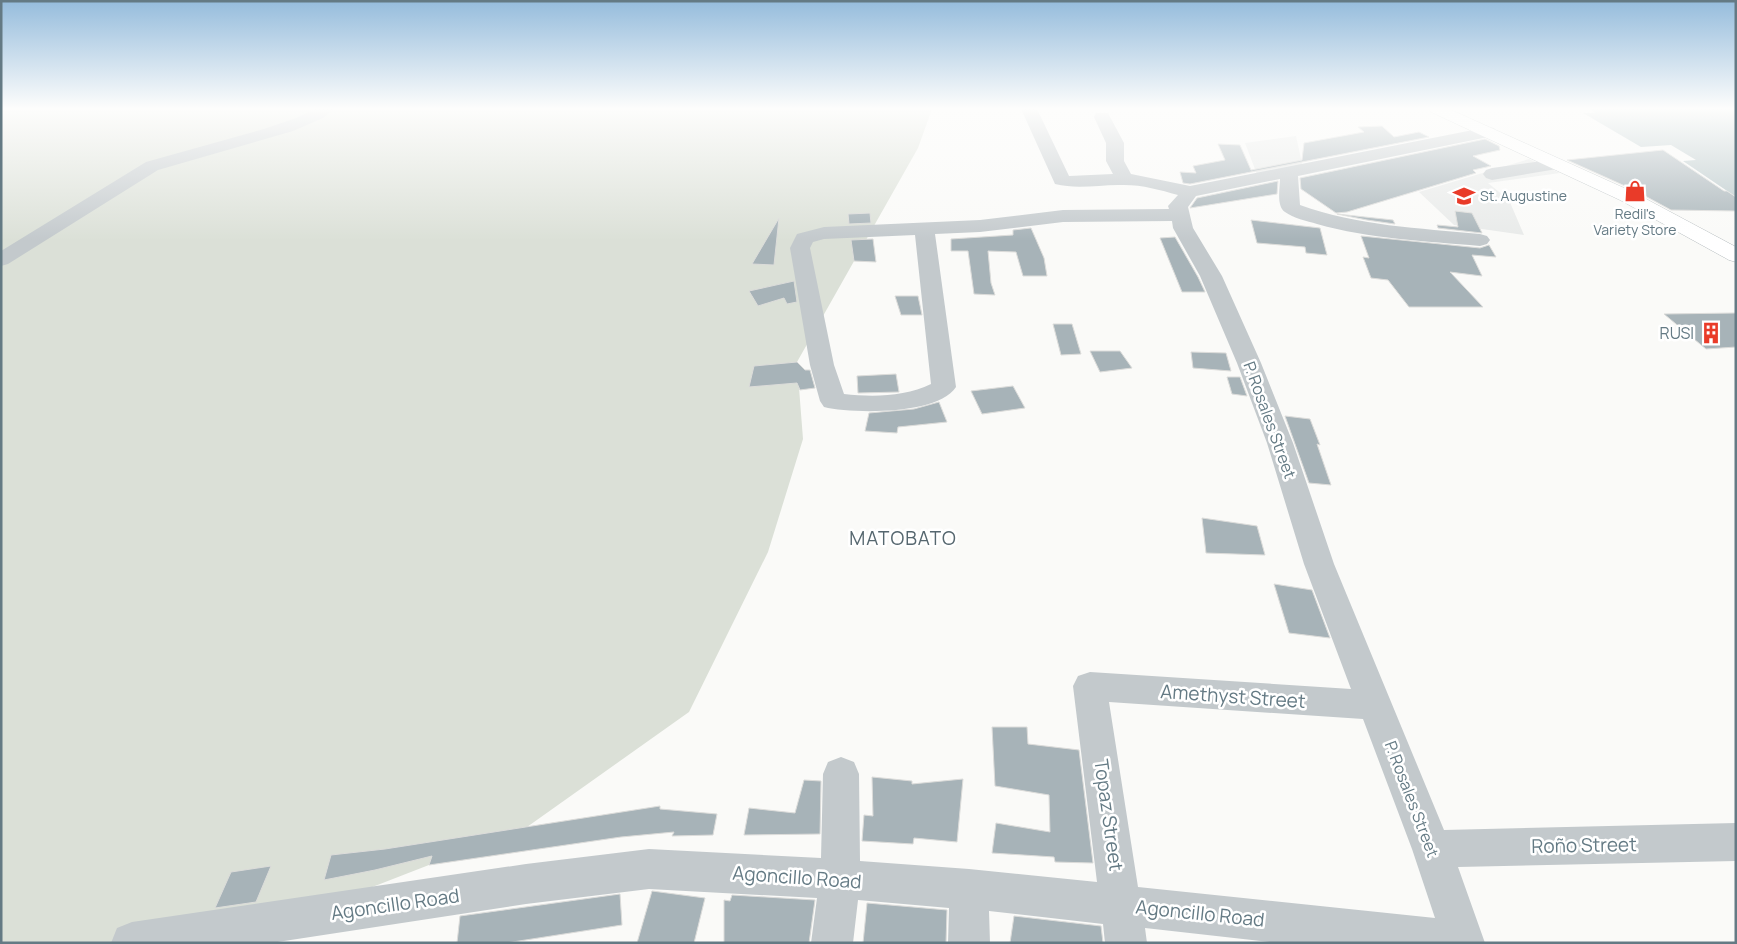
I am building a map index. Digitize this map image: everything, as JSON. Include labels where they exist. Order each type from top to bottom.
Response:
[{"type":"main road","points":[[1533,153],[1674,219],[1736,256]]},
{"type":"street","points":[[1,260],[152,166],[191,153]]},
{"type":"street","points":[[1050,153],[1062,180],[1069,183],[1125,179],[1146,181],[1190,192],[1386,153]]},
{"type":"street","points":[[1114,153],[1114,160],[1125,179]]},
{"type":"street","points":[[1492,174],[1557,164]]},
{"type":"street","points":[[1290,173],[1289,200],[1291,208],[1314,218],[1345,226],[1480,240]]},
{"type":"street","points":[[924,230],[944,387],[932,394],[902,400],[860,405],[833,401],[822,366],[800,248],[804,238],[824,233],[924,230],[980,226],[1063,216],[1179,216],[1178,206],[1190,192]]},
{"type":"street","name":"P. Rosales Street","points":[[1179,216],[1183,228],[1211,276],[1249,364],[1280,443],[1320,564],[1432,849],[1464,943]]},
{"type":"street","name":"Amethyst Street","points":[[1090,686],[1375,705]]},
{"type":"street","name":"Topaz Street","points":[[1090,686],[1124,924]]},
{"type":"street","points":[[832,943],[840,879],[841,774]]},
{"type":"street","name":"Roño Street","points":[[1432,849],[1736,842]]},
{"type":"street","name":"Agoncillo Road","points":[[132,943],[526,884],[648,869],[840,879],[969,889],[1124,924],[1464,943]]},
{"type":"street","points":[[969,889],[969,943]]},
{"type":"shaded area","points":[[1,153],[915,153],[797,362],[803,439],[768,552],[689,712],[527,827],[228,943],[1,943]]},
{"type":"shaded area","points":[[1249,153],[1300,153],[1303,168],[1258,177]]},
{"type":"shaded area","points":[[1684,153],[1736,153],[1736,197],[1683,161],[1696,160]]},
{"type":"shaded area","name":"St. Augustine","points":[[1529,159],[1560,173],[1488,183],[1509,200],[1524,235],[1454,225],[1419,192]]},
{"type":"building","points":[[1222,153],[1244,153],[1251,170],[1302,160],[1303,153],[1347,153],[1190,184],[1183,183],[1180,172],[1196,173],[1193,166],[1225,160]]},
{"type":"building","points":[[1418,153],[1486,153],[1473,156],[1491,166],[1473,170],[1476,173],[1347,212],[1336,213],[1301,189],[1300,178]]},
{"type":"building","points":[[1634,153],[1668,153],[1736,197],[1736,211],[1671,210],[1634,190],[1567,160]]},
{"type":"building","points":[[1278,181],[1277,194],[1190,208],[1197,198]]},
{"type":"building","points":[[1455,211],[1472,213],[1482,233],[1438,228],[1437,225],[1458,227]]},
{"type":"building","points":[[870,213],[871,223],[849,224],[848,214]]},
{"type":"building","points":[[1337,214],[1393,220],[1395,224],[1367,220]]},
{"type":"building","points":[[779,218],[774,265],[752,264]]},
{"type":"building","points":[[1251,220],[1320,228],[1327,255],[1306,253],[1305,247],[1257,243]]},
{"type":"building","points":[[1031,228],[1044,258],[1047,276],[1023,276],[1016,252],[988,251],[991,283],[995,295],[974,294],[968,251],[951,251],[951,239],[1013,235],[1013,230]]},
{"type":"building","points":[[1361,236],[1480,248],[1489,245],[1496,257],[1472,255],[1482,276],[1450,272],[1483,307],[1409,307],[1388,280],[1371,278],[1363,257],[1369,258]]},
{"type":"building","points":[[1175,237],[1205,292],[1182,292],[1160,238]]},
{"type":"building","points":[[873,239],[876,262],[854,261],[851,240]]},
{"type":"building","points":[[794,281],[797,302],[787,304],[784,298],[758,306],[749,291]]},
{"type":"building","points":[[895,296],[918,296],[922,315],[901,315]]},
{"type":"building","name":"RUSI","points":[[1736,313],[1736,347],[1706,349],[1664,314]]},
{"type":"building","points":[[1053,324],[1072,324],[1081,354],[1061,355]]},
{"type":"building","points":[[1090,351],[1120,351],[1132,368],[1100,372]]},
{"type":"building","points":[[1191,352],[1226,353],[1231,371],[1193,368]]},
{"type":"building","points":[[797,362],[805,370],[810,370],[815,388],[800,390],[797,383],[749,387],[754,366]]},
{"type":"building","points":[[896,374],[899,392],[858,393],[857,376]]},
{"type":"building","points":[[1227,377],[1240,377],[1247,396],[1232,394]]},
{"type":"building","points":[[1013,386],[1025,408],[982,414],[971,391]]},
{"type":"building","points":[[939,402],[947,422],[898,427],[897,433],[865,431],[869,413],[914,409]]},
{"type":"building","points":[[1285,416],[1310,419],[1320,445],[1317,444],[1331,485],[1309,483]]},
{"type":"building","points":[[1202,518],[1257,526],[1265,555],[1206,553]]},
{"type":"building","points":[[1274,584],[1312,590],[1330,638],[1289,633]]},
{"type":"building","points":[[992,727],[1027,727],[1028,744],[1079,750],[1093,863],[1055,862],[1054,857],[992,853],[996,823],[1050,832],[1049,795],[995,786]]},
{"type":"building","points":[[872,777],[912,781],[912,784],[963,779],[957,842],[914,838],[913,844],[862,841],[864,815],[873,816]]},
{"type":"building","points":[[804,780],[821,781],[820,834],[744,835],[749,808],[795,813]]},
{"type":"building","points":[[660,806],[660,809],[717,814],[713,835],[672,836],[674,832],[621,837],[429,865],[432,856],[324,880],[331,855],[385,849]]},
{"type":"building","points":[[271,866],[256,902],[215,908],[231,872]]},
{"type":"building","points":[[652,891],[705,898],[694,943],[637,943]]},
{"type":"building","points":[[620,894],[622,925],[506,943],[457,943],[460,916]]},
{"type":"building","points":[[732,895],[815,900],[809,943],[724,943],[724,900],[730,901]]},
{"type":"building","points":[[867,903],[947,910],[946,943],[863,943]]},
{"type":"building","points":[[1014,916],[1101,926],[1103,943],[1010,943]]},
{"type":"place","name":"Redil's Variety Store","points":[[1635,191]]},
{"type":"place","name":"St. Augustine","points":[[1464,196]]},
{"type":"place","name":"RUSI","points":[[1711,333]]},
{"type":"district","name":"MATOBATO","points":[[903,538]]}]
